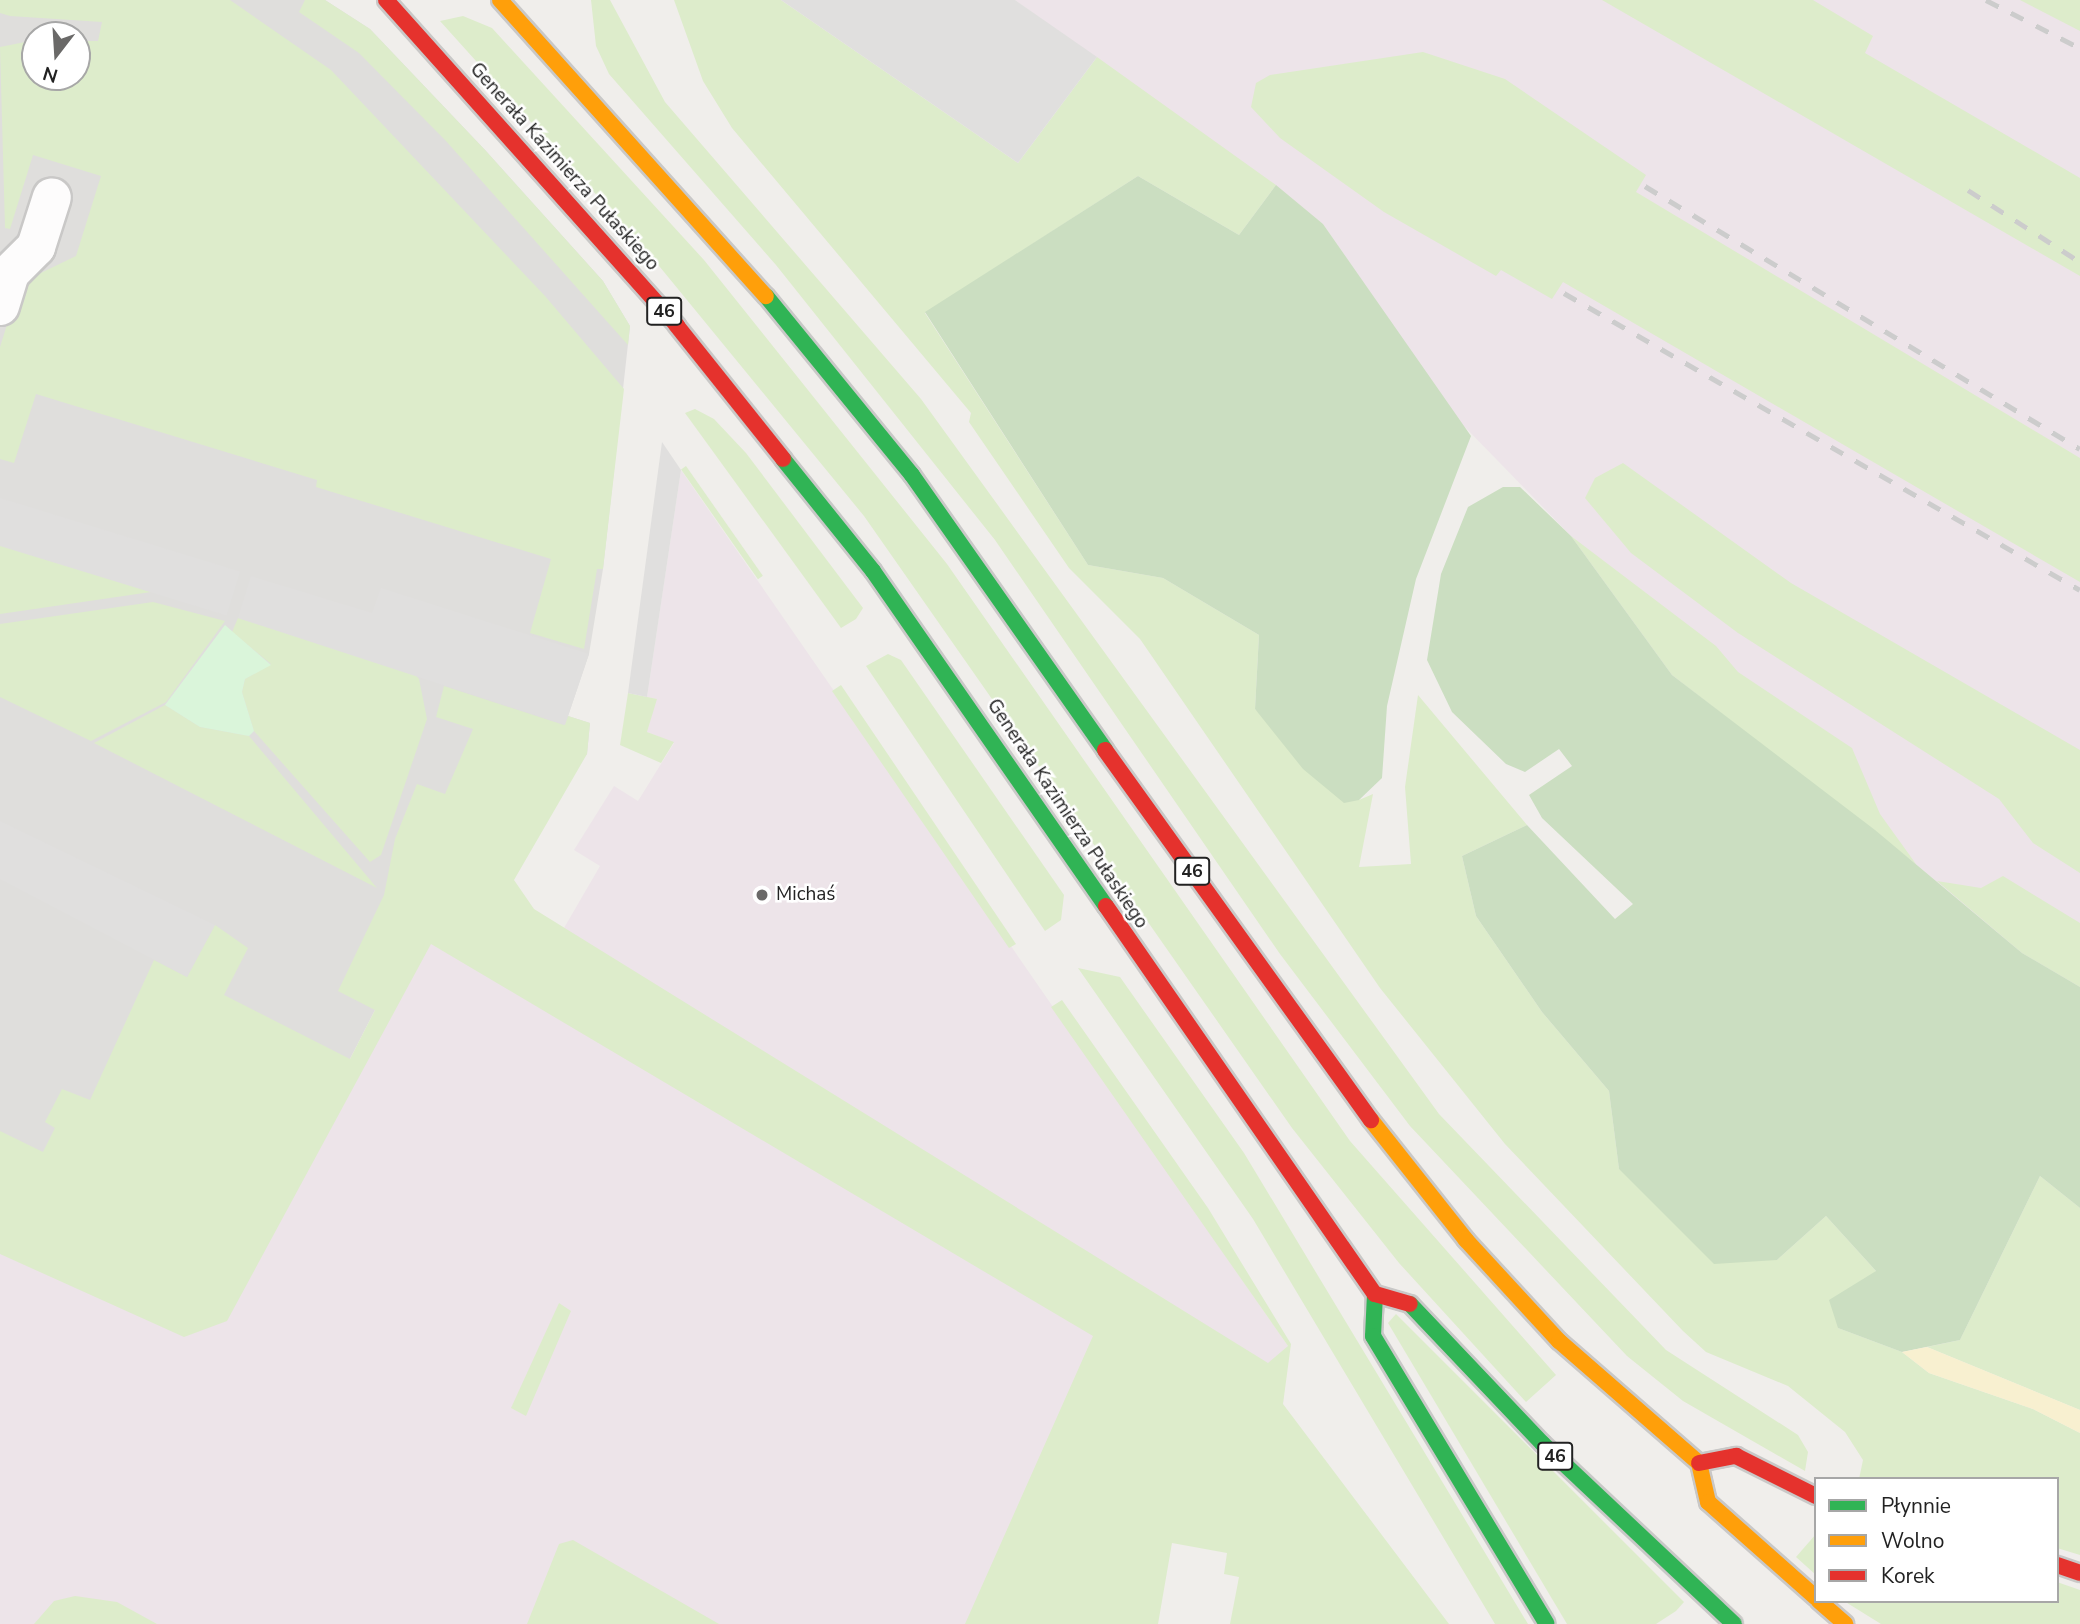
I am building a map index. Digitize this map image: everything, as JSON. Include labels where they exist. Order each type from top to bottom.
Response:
[{"type":"main road","name":"Generała Kazimierza Pułaskiego","points":[[386,0],[677,326],[865,561],[1375,1294]]},
{"type":"main road","name":"46","points":[[500,0],[724,244],[912,475],[1306,1037],[1466,1240],[1559,1341],[1699,1462]]},
{"type":"main road","points":[[1375,1294],[1373,1336],[1547,1624]]},
{"type":"main road","name":"46","points":[[1375,1294],[1413,1305],[1543,1444],[1734,1624]]},
{"type":"main road","points":[[1814,1495],[1736,1456],[1699,1462],[1708,1502],[1814,1597]]},
{"type":"main road","points":[[2059,1566],[2080,1573]]},
{"type":"main road","points":[[1820,1603],[1845,1624]]},
{"type":"street","points":[[0,306],[10,273],[36,247],[52,197]]},
{"type":"shaded area","points":[[0,0],[325,0],[370,29],[486,151],[603,281],[630,326],[603,569],[589,654],[568,716],[590,723],[587,754],[375,1010],[350,1059],[82,1275],[0,1246]]},
{"type":"shaded area","points":[[781,0],[1015,0],[1097,57],[1018,163]]},
{"type":"shaded area","points":[[1015,0],[2080,0],[2080,987],[2022,953],[1875,830],[1672,675],[1571,536],[1460,422],[1323,224]]},
{"type":"shaded area","points":[[662,442],[681,470],[647,697],[628,693]]},
{"type":"shaded area","points":[[681,470],[1288,1346],[1283,1404],[1059,1463],[988,1624],[0,1624],[0,1246],[82,1275],[350,1059],[435,901],[564,928],[600,866],[574,850],[614,786],[638,801],[674,743],[647,732],[656,699],[647,697]]},
{"type":"shaded area","points":[[0,498],[240,571],[227,615],[0,546]]},
{"type":"shaded area","points":[[251,576],[372,613],[381,588],[589,654],[565,725],[238,618]]},
{"type":"shaded area","points":[[0,821],[215,925],[187,977],[0,879]]},
{"type":"green space","points":[[0,0],[230,0],[331,70],[545,296],[624,389],[603,569],[597,569],[584,649],[530,633],[551,559],[316,487],[317,480],[36,394],[14,463],[0,459],[0,347],[20,283],[76,256],[101,176],[33,155],[10,229],[5,228],[0,47],[21,43],[21,91],[91,91],[91,41],[98,41],[102,22],[10,16],[0,13]]},
{"type":"green space","points":[[305,0],[325,0],[370,29],[486,151],[603,281],[630,326],[628,345],[446,141],[359,53],[299,12]]},
{"type":"green space","points":[[591,0],[610,0],[665,102],[921,399],[1439,1114],[1666,1350],[1798,1435],[1808,1452],[1805,1471],[1683,1401],[1627,1356],[1410,1126],[1280,954],[995,540],[776,265],[609,74],[596,46]]},
{"type":"green space","points":[[674,0],[781,0],[1018,163],[1097,57],[1276,185],[1239,235],[1138,176],[925,313],[1088,565],[1163,578],[1259,635],[1255,709],[1359,800],[1373,794],[1359,867],[1411,864],[1405,787],[1418,695],[1527,825],[1462,856],[1476,916],[1542,1012],[1609,1091],[1619,1169],[1777,1260],[1826,1216],[1876,1271],[1838,1328],[1902,1352],[1929,1373],[2033,1409],[2080,1433],[2080,1555],[2059,1549],[2059,1477],[1859,1477],[1863,1460],[1845,1432],[1788,1386],[1706,1352],[1505,1144],[1380,988],[1140,639],[1069,568],[969,422],[971,413],[732,128],[703,81]]},
{"type":"green space","points":[[1602,0],[1813,0],[1873,36],[1865,53],[2080,178],[2080,276]]},
{"type":"green space","points":[[2020,0],[2080,0],[2080,31]]},
{"type":"green space","points":[[463,16],[492,28],[704,260],[947,564],[1350,1141],[1556,1375],[1526,1402],[1399,1263],[1292,1128],[864,516],[646,250],[440,21]]},
{"type":"green space","points":[[1423,52],[1505,79],[1646,175],[1636,192],[2080,458],[2080,582],[1563,282],[1552,299],[1501,270],[1496,276],[1384,212],[1280,138],[1251,107],[1256,83],[1270,75]]},
{"type":"green space","points":[[1138,176],[1239,235],[1276,185],[1323,224],[1471,436],[1416,579],[1387,706],[1382,778],[1359,800],[1344,803],[1303,769],[1255,709],[1259,635],[1163,578],[1088,565],[925,312]]},
{"type":"green space","points":[[695,409],[714,419],[746,453],[863,608],[856,619],[841,628],[685,413]]},
{"type":"green space","points":[[1623,463],[1791,583],[2080,750],[2080,873],[2033,843],[1999,799],[1738,633],[1631,553],[1585,498],[1595,478]]},
{"type":"green space","points":[[686,466],[763,576],[758,579],[681,469]]},
{"type":"green space","points":[[1503,487],[1520,487],[1571,536],[1672,675],[1875,830],[2022,953],[2080,987],[2080,1208],[2040,1176],[1960,1340],[1902,1352],[1838,1328],[1829,1300],[1876,1271],[1826,1216],[1777,1260],[1714,1264],[1619,1169],[1609,1091],[1542,1012],[1476,916],[1462,856],[1527,825],[1615,919],[1633,904],[1542,818],[1529,795],[1572,766],[1559,749],[1525,772],[1506,764],[1452,712],[1427,660],[1441,574],[1468,507]]},
{"type":"green space","points":[[1571,536],[1716,646],[1738,672],[1852,748],[1880,814],[1916,864],[1672,675]]},
{"type":"green space","points":[[0,544],[151,592],[0,614]]},
{"type":"green space","points":[[153,602],[225,621],[166,702],[91,741],[0,697],[0,624]]},
{"type":"green space","points":[[238,618],[413,672],[419,679],[427,719],[381,855],[370,862],[254,731],[242,692],[245,679],[271,664],[232,632]]},
{"type":"green space","points":[[225,625],[271,665],[245,679],[242,692],[254,731],[249,736],[200,727],[165,705]]},
{"type":"green space","points":[[888,654],[901,660],[1064,895],[1061,920],[1045,931],[866,666]]},
{"type":"green space","points":[[841,685],[1016,944],[1009,948],[832,691]]},
{"type":"green space","points":[[444,686],[564,725],[568,716],[590,723],[587,754],[514,880],[534,909],[1268,1363],[1288,1346],[1051,1007],[1062,1000],[1208,1208],[1291,1344],[1283,1404],[1449,1624],[1230,1624],[1239,1577],[1224,1574],[1227,1553],[1172,1543],[1158,1624],[965,1624],[1093,1336],[431,944],[227,1321],[184,1337],[0,1254],[0,1131],[43,1152],[55,1128],[45,1122],[62,1089],[90,1100],[154,960],[187,977],[215,925],[248,948],[224,995],[350,1059],[375,1010],[338,991],[384,895],[395,839],[417,784],[445,794],[473,729],[436,717]]},
{"type":"green space","points":[[628,693],[657,699],[647,732],[674,742],[661,763],[620,745]]},
{"type":"green space","points":[[165,705],[200,727],[249,736],[377,888],[94,743]]},
{"type":"green space","points":[[2003,876],[2080,923],[2080,987],[2022,953],[1937,881],[1981,888]]},
{"type":"green space","points":[[1078,968],[1120,977],[1244,1153],[1528,1624],[1495,1624],[1253,1219]]},
{"type":"green space","points":[[2040,1176],[2080,1208],[2080,1410],[1927,1347],[1960,1340]]},
{"type":"green space","points":[[559,1303],[571,1311],[526,1416],[511,1408]]},
{"type":"green space","points":[[1396,1314],[1684,1602],[1676,1611],[1656,1624],[1567,1624],[1388,1323]]},
{"type":"green space","points":[[1814,1536],[1814,1573],[1796,1557]]},
{"type":"green space","points":[[573,1540],[719,1624],[527,1624],[559,1544]]},
{"type":"green space","points":[[2059,1583],[2080,1590],[2080,1624],[1881,1624],[1847,1603],[2059,1603]]},
{"type":"green space","points":[[75,1596],[117,1602],[157,1624],[34,1624],[54,1601]]},
{"type":"sand","points":[[1927,1347],[2080,1410],[2080,1433],[2033,1409],[1929,1373],[1902,1352]]},
{"type":"railway","points":[[1986,0],[2080,48]]},
{"type":"railway","points":[[1645,186],[2080,449]]},
{"type":"railway","points":[[1968,190],[2080,262]]},
{"type":"railway","points":[[1564,293],[2080,590]]},
{"type":"traffic: fast","points":[[766,296],[912,475],[1105,750]]},
{"type":"traffic: fast","points":[[783,459],[873,571],[1106,906]]},
{"type":"traffic: fast","points":[[1375,1294],[1373,1336],[1547,1624]]},
{"type":"traffic: fast","points":[[1410,1304],[1543,1444],[1734,1624]]},
{"type":"traffic: slow","points":[[500,0],[766,296]]},
{"type":"traffic: slow","points":[[1371,1120],[1466,1240],[1559,1341],[1699,1463],[1708,1502],[1814,1596]]},
{"type":"traffic: slow","points":[[1821,1603],[1845,1624]]},
{"type":"traffic: jam","points":[[386,0],[677,326],[783,459]]},
{"type":"traffic: jam","points":[[1105,750],[1371,1120]]},
{"type":"traffic: jam","points":[[1106,906],[1375,1294],[1410,1304]]},
{"type":"traffic: jam","points":[[1699,1463],[1736,1456],[1814,1495]]},
{"type":"traffic: jam","points":[[2059,1566],[2080,1573]]},
{"type":"place","name":"Michaś","points":[[762,895]]}]
